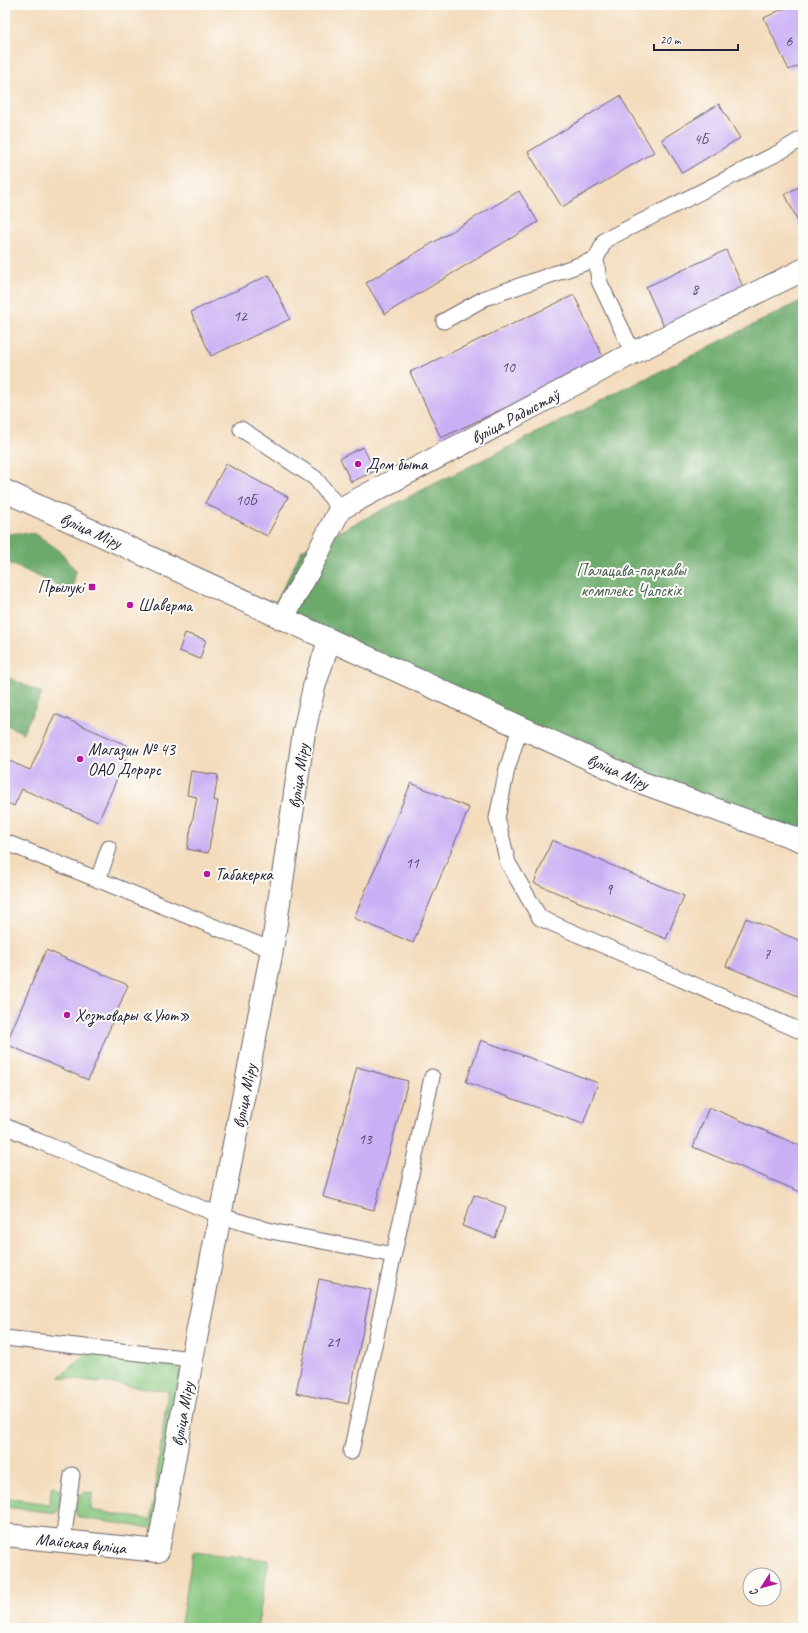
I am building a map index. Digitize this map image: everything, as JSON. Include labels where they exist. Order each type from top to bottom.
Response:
[{"type":"street","name":"вуліца Радыстаў","points":[[340,509],[633,353],[803,270]]},
{"type":"street","name":"вуліца Міру","points":[[5,491],[329,641],[640,782],[803,841]]},
{"type":"street","points":[[282,619],[310,569],[340,509]]},
{"type":"street","name":"вуліца Міру","points":[[158,1551],[192,1359],[272,950],[304,732],[314,687],[329,641]]},
{"type":"street","name":"Майская вуліца","points":[[5,1535],[158,1551]]},
{"type":"lane","points":[[633,353],[599,281],[596,259],[605,240],[778,153],[803,138]]},
{"type":"lane","points":[[444,320],[485,298],[596,259]]},
{"type":"lane","points":[[242,430],[315,478],[340,509]]},
{"type":"lane","points":[[520,728],[507,769],[497,818],[508,863],[540,918],[803,1032]]},
{"type":"lane","points":[[5,842],[272,950]]},
{"type":"lane","points":[[98,880],[109,848]]},
{"type":"lane","points":[[351,1452],[432,1077]]},
{"type":"lane","points":[[5,1126],[221,1216],[271,1231],[393,1256]]},
{"type":"lane","points":[[5,1338],[192,1359]]},
{"type":"lane","points":[[63,1541],[72,1475]]},
{"type":"green space","name":"Палацава-паркавы комплекс Чапскіх","points":[[803,300],[803,833],[637,772],[274,606],[302,550]]},
{"type":"green space","points":[[5,534],[36,534],[60,551],[76,571],[72,592],[5,561]]},
{"type":"green space","points":[[5,676],[42,693],[23,733],[5,724]]},
{"type":"green space","points":[[87,1353],[177,1365],[181,1367],[156,1527],[150,1528],[81,1518],[77,1516],[77,1503],[84,1492],[92,1493],[91,1510],[151,1520],[168,1391],[60,1377]]},
{"type":"green space","points":[[52,1486],[59,1490],[61,1498],[60,1506],[56,1513],[5,1507],[5,1498],[49,1504]]},
{"type":"green space","points":[[193,1552],[269,1560],[257,1628],[180,1628]]},
{"type":"building","points":[[791,5],[803,5],[803,64],[789,70],[764,18]]},
{"type":"building","points":[[620,96],[654,152],[562,207],[528,152]]},
{"type":"building","points":[[719,104],[740,138],[682,173],[662,139]]},
{"type":"building","points":[[803,185],[803,232],[785,194]]},
{"type":"building","points":[[519,191],[538,222],[385,314],[366,283]]},
{"type":"building","points":[[726,250],[745,291],[664,327],[646,287]]},
{"type":"building","points":[[269,275],[290,319],[211,356],[191,312]]},
{"type":"building","points":[[574,295],[605,361],[441,438],[410,372]]},
{"type":"building","points":[[363,447],[375,471],[351,482],[340,458]]},
{"type":"building","points":[[226,464],[288,497],[267,536],[205,503]]},
{"type":"building","points":[[185,633],[206,640],[200,659],[179,651]]},
{"type":"building","name":"Магазин № 43 ОАО Дорорс","points":[[55,714],[131,747],[98,822],[22,789],[14,806],[5,802],[5,759],[30,770]]},
{"type":"building","points":[[191,771],[218,775],[214,800],[218,801],[208,853],[187,849],[197,797],[187,795]]},
{"type":"building","points":[[411,783],[469,808],[413,943],[354,918]]},
{"type":"building","points":[[552,840],[684,896],[666,939],[534,883]]},
{"type":"building","points":[[746,918],[803,942],[803,998],[726,966]]},
{"type":"building","name":"Хозтовары «Уют»","points":[[46,950],[128,985],[88,1080],[6,1044]]},
{"type":"building","points":[[481,1040],[598,1083],[583,1124],[466,1082]]},
{"type":"building","points":[[357,1067],[408,1081],[374,1210],[323,1197]]},
{"type":"building","points":[[709,1107],[803,1147],[803,1193],[693,1147]]},
{"type":"building","points":[[474,1195],[506,1207],[495,1238],[462,1226]]},
{"type":"building","points":[[319,1279],[371,1290],[348,1404],[296,1393]]},
{"type":"place","name":"Дом быта","points":[[358,464]]},
{"type":"place","name":"Прылукі","points":[[92,587]]},
{"type":"place","name":"Шаверма","points":[[130,605]]},
{"type":"place","name":"Магазин № 43 ОАО Дорорс","points":[[80,759]]},
{"type":"place","name":"Табакерка","points":[[207,874]]},
{"type":"place","name":"Хозтовары «Уют»","points":[[67,1015]]}]
